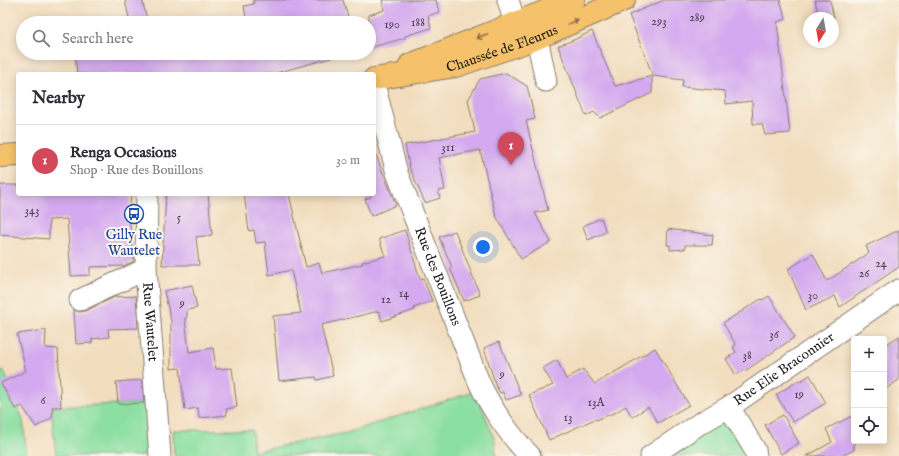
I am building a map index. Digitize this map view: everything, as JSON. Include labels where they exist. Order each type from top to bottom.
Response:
[{"type":"main road","name":"Chaussée de Fleurus","points":[[524,35],[574,0]]},
{"type":"main road","name":"Chaussée de Fleurus","points":[[376,79],[456,66],[524,35],[624,0]]},
{"type":"main road","points":[[0,156],[16,155]]},
{"type":"street","points":[[508,0],[546,81]]},
{"type":"street","name":"Rue des Bouillons","points":[[376,92],[397,173],[483,392],[516,442],[530,456]]},
{"type":"street","name":"Rue Wautelet","points":[[147,196],[146,268],[160,453]]},
{"type":"street","points":[[80,300],[146,268]]},
{"type":"street","name":"Rue Elie Braconnier","points":[[651,456],[699,424],[729,407],[899,290]]},
{"type":"street","name":"Rue Elie Braconnier","points":[[729,407],[755,450],[756,456]]},
{"type":"green space","points":[[4,371],[23,420],[27,456],[0,456],[0,373]]},
{"type":"green space","points":[[476,391],[495,441],[496,456],[254,456],[257,451],[346,433]]},
{"type":"green space","points":[[144,403],[152,440],[143,456],[56,456],[51,407]]},
{"type":"green space","points":[[716,422],[728,423],[744,450],[742,456],[672,456]]},
{"type":"green space","points":[[173,430],[252,430],[254,456],[174,456]]},
{"type":"building","points":[[125,0],[142,0],[146,16],[128,16]]},
{"type":"building","points":[[253,0],[343,0],[348,16],[246,16],[244,6],[254,4]]},
{"type":"building","points":[[382,0],[436,0],[439,12],[428,16],[431,28],[405,36],[405,38],[376,46],[376,16],[369,15],[384,10]]},
{"type":"building","points":[[664,0],[780,0],[786,19],[777,22],[790,133],[765,135],[762,124],[753,124],[752,101],[726,104],[725,91],[682,87],[683,80],[653,76],[629,15]]},
{"type":"building","points":[[815,0],[830,0],[833,12],[818,12]]},
{"type":"building","points":[[592,31],[615,86],[652,76],[652,93],[600,118],[594,112],[586,116],[558,46]]},
{"type":"building","points":[[76,60],[324,60],[279,72],[77,72]]},
{"type":"building","points":[[506,73],[527,86],[535,119],[526,121],[548,210],[535,213],[551,242],[521,259],[496,216],[480,150],[439,158],[445,190],[438,191],[440,198],[425,203],[410,169],[405,145],[475,132],[468,100],[480,79]]},
{"type":"building","points":[[376,155],[396,205],[371,216],[365,199],[376,196]]},
{"type":"building","points":[[0,185],[16,185],[16,196],[131,196],[129,216],[134,261],[124,266],[90,267],[90,275],[71,276],[67,219],[49,220],[49,239],[0,235]]},
{"type":"building","points":[[166,196],[208,196],[212,235],[196,237],[199,265],[162,265]]},
{"type":"building","points":[[244,196],[289,196],[306,267],[319,263],[322,273],[363,264],[362,262],[385,256],[379,239],[405,230],[420,279],[423,278],[432,301],[414,308],[415,310],[382,321],[379,311],[321,325],[333,376],[317,380],[316,377],[279,381],[273,316],[301,313],[291,270],[269,275],[265,242],[256,243],[254,230],[249,231]]},
{"type":"building","points":[[601,218],[606,232],[588,240],[583,226]]},
{"type":"building","points":[[668,229],[713,235],[712,245],[685,245],[685,249],[670,250],[670,245],[667,245]]},
{"type":"building","points":[[899,230],[899,267],[840,307],[835,296],[806,310],[788,269],[813,254],[827,281],[869,253],[866,246]]},
{"type":"building","points":[[455,231],[480,295],[464,301],[439,237]]},
{"type":"building","points":[[192,285],[197,308],[187,310],[187,317],[185,318],[189,352],[213,348],[216,369],[232,368],[237,407],[226,409],[227,415],[199,418],[198,408],[185,410],[180,368],[171,369],[171,321],[164,291]]},
{"type":"building","points":[[136,296],[138,328],[108,329],[109,337],[92,339],[92,343],[76,344],[74,310],[79,312],[85,311],[115,297]]},
{"type":"building","points":[[769,296],[795,337],[745,371],[744,370],[736,375],[726,359],[736,352],[733,347],[736,345],[723,323],[761,299],[762,300]]},
{"type":"building","points":[[46,330],[45,348],[58,349],[61,407],[52,407],[53,417],[36,427],[22,406],[15,409],[1,383],[26,371],[17,334]]},
{"type":"building","points":[[899,336],[899,380],[887,388],[887,372],[887,344]]},
{"type":"building","points":[[499,342],[521,395],[506,400],[503,392],[500,393],[496,386],[484,348]]},
{"type":"building","points":[[655,348],[689,405],[658,423],[648,407],[632,417],[626,406],[614,413],[596,420],[595,419],[549,440],[529,395],[553,385],[543,368],[557,360],[566,379],[583,369],[595,384]]},
{"type":"building","points":[[810,375],[826,403],[793,422],[776,395],[799,380],[799,382]]},
{"type":"building","points":[[142,380],[144,403],[118,404],[116,382]]},
{"type":"building","points":[[783,415],[799,443],[781,454],[765,425]]},
{"type":"building","points":[[851,416],[851,444],[854,444],[854,450],[842,456],[807,456],[832,442],[826,429]]},
{"type":"place","name":"Renga Occasions","points":[[511,165]]},
{"type":"place","name":"Gilly Rue Wautelet","points":[[134,214]]}]
